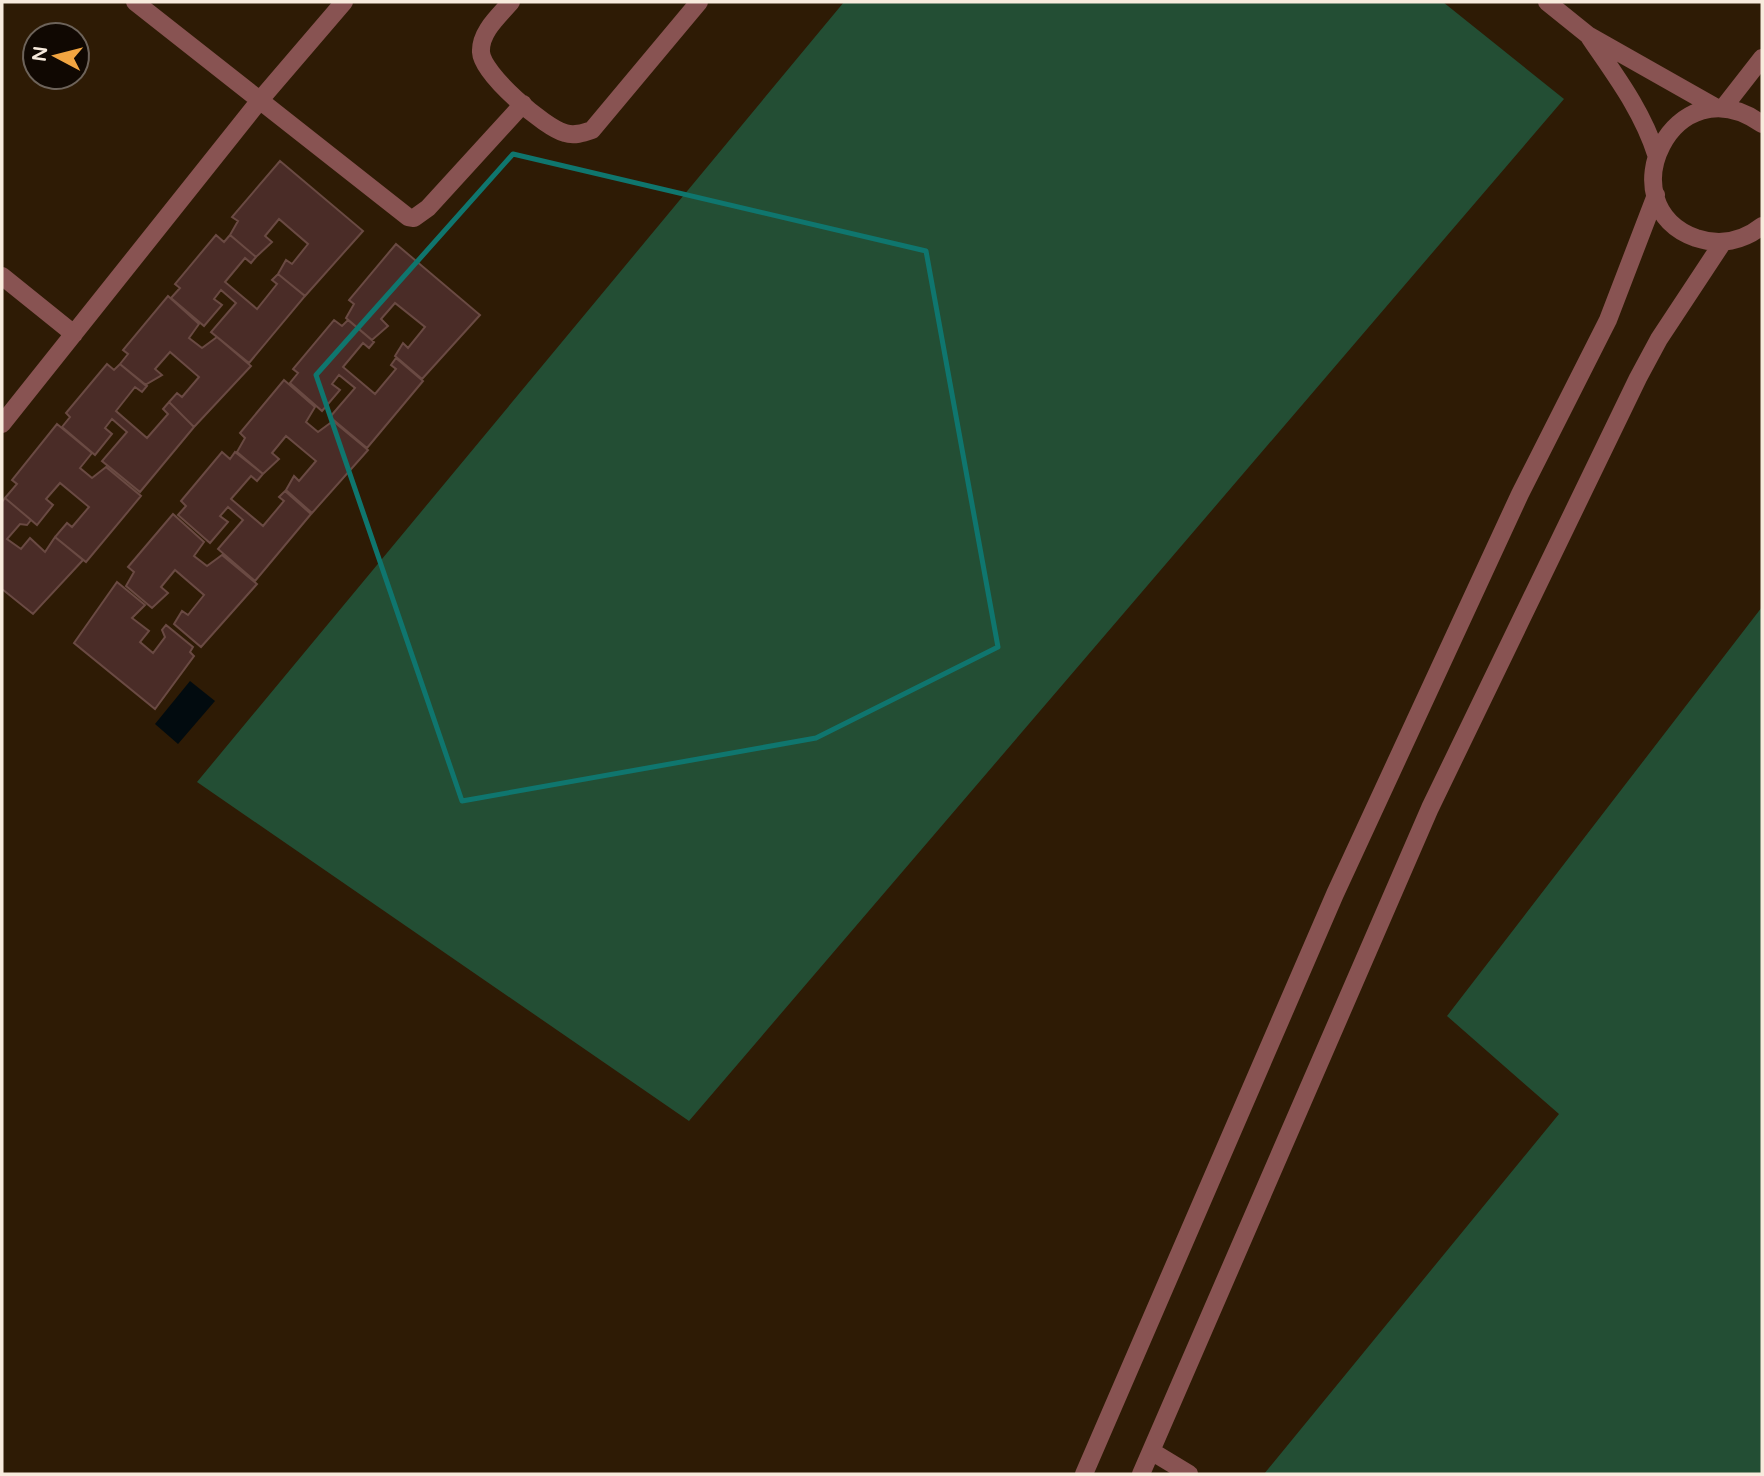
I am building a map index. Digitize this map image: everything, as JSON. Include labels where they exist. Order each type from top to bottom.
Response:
[{"type":"street","points":[[135,2],[400,213],[414,218],[428,208],[523,104]]},
{"type":"street","points":[[2,424],[260,100],[344,2]]},
{"type":"street","points":[[511,2],[488,28],[481,53],[491,76],[523,104],[564,133],[579,134],[592,130],[699,2]]},
{"type":"street","points":[[1548,2],[1588,35],[1720,108],[1738,111],[1762,124]]},
{"type":"street","points":[[1588,35],[1648,128],[1656,154]]},
{"type":"street","points":[[1759,230],[1723,242],[1697,238],[1674,225],[1663,211],[1656,195],[1653,174],[1656,154],[1663,139],[1686,117],[1720,108],[1762,58]]},
{"type":"street","points":[[1084,1474],[1335,894],[1520,494],[1608,320],[1656,195]]},
{"type":"street","points":[[1141,1474],[1430,808],[1638,377],[1659,339],[1723,242]]},
{"type":"street","points":[[2,276],[74,334]]},
{"type":"street","points":[[1151,1451],[1189,1474]]},
{"type":"highlighted area","points":[[513,154],[926,251],[998,647],[816,738],[462,801],[316,375]]},
{"type":"green space","points":[[844,2],[1443,2],[1564,99],[689,1121],[197,782]]},
{"type":"green space","points":[[1762,607],[1762,1474],[1264,1474],[1559,1114],[1447,1016]]},
{"type":"shaded area","points":[[190,681],[215,701],[178,744],[155,724]]},
{"type":"building","points":[[280,161],[363,231],[305,296],[278,274],[286,260],[292,264],[308,244],[279,219],[265,236],[272,242],[256,257],[230,235],[238,221],[232,217]]},
{"type":"building","points":[[216,235],[224,242],[230,235],[256,257],[251,263],[245,258],[225,282],[257,309],[277,284],[272,280],[278,274],[305,296],[249,363],[211,332],[236,303],[221,290],[214,299],[222,305],[204,326],[171,298],[180,288],[175,284]]},
{"type":"building","points":[[396,244],[480,315],[422,379],[395,356],[403,343],[408,348],[425,327],[395,303],[381,319],[388,326],[372,340],[346,318],[354,304],[349,300]]},
{"type":"building","points":[[168,296],[199,324],[189,338],[202,348],[217,337],[251,366],[194,427],[169,402],[177,393],[182,397],[199,377],[170,352],[155,369],[162,375],[145,385],[120,364],[128,354],[123,350]]},
{"type":"building","points":[[334,320],[342,326],[348,320],[374,342],[369,348],[363,343],[343,367],[375,394],[396,369],[391,365],[396,358],[423,381],[367,448],[330,417],[355,388],[339,375],[332,384],[340,390],[322,411],[290,383],[298,373],[293,369]]},
{"type":"building","points":[[107,364],[114,370],[120,364],[147,386],[142,392],[135,387],[116,411],[147,438],[168,414],[163,409],[169,402],[194,427],[140,492],[102,461],[127,432],[112,419],[105,428],[112,434],[95,455],[62,427],[70,417],[66,413]]},
{"type":"building","points":[[284,380],[315,407],[306,422],[318,432],[333,421],[368,450],[312,513],[286,490],[294,476],[299,481],[316,461],[286,436],[272,453],[279,459],[263,474],[237,452],[245,438],[240,433]]},
{"type":"building","points":[[57,424],[92,453],[80,468],[92,478],[106,467],[141,496],[86,562],[55,537],[67,523],[72,527],[89,507],[60,483],[46,499],[53,505],[37,525],[5,498],[17,484],[12,480]]},
{"type":"building","points":[[222,452],[230,459],[235,452],[263,474],[257,481],[251,476],[231,499],[263,526],[284,501],[279,497],[285,491],[311,514],[255,581],[218,549],[243,520],[228,507],[220,516],[228,522],[210,543],[178,515],[186,506],[181,501]]},
{"type":"building","points":[[5,498],[31,520],[27,525],[20,524],[7,539],[21,549],[30,538],[45,552],[55,537],[83,560],[33,614],[2,589],[2,502]]},
{"type":"building","points":[[173,514],[204,542],[194,556],[207,566],[222,555],[257,584],[201,647],[174,624],[182,611],[188,615],[204,595],[175,570],[161,587],[168,593],[152,608],[126,586],[134,572],[128,567]]},
{"type":"building","points":[[117,582],[145,605],[132,618],[149,631],[140,642],[153,653],[165,637],[162,630],[166,625],[193,647],[190,652],[194,656],[155,709],[74,643]]}]
